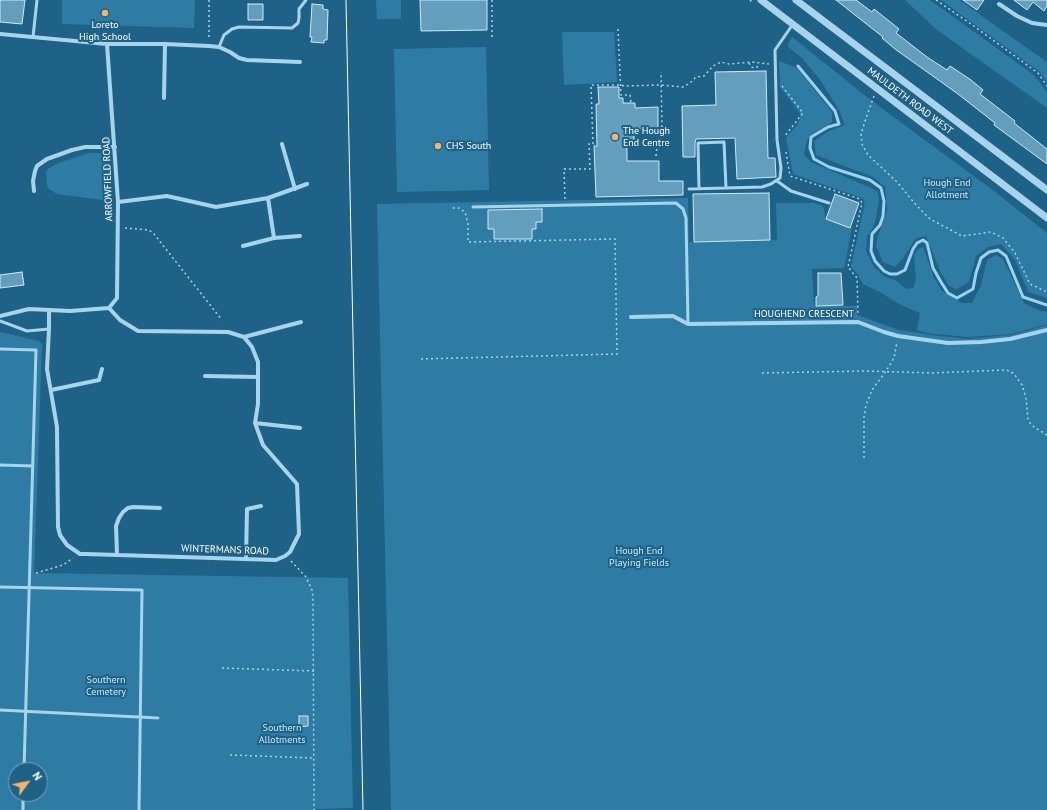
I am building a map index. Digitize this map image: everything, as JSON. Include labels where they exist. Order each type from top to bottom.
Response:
[{"type":"street","name":"MAULDETH ROAD WEST","points":[[761,0],[1047,218]]},
{"type":"street","name":"MAULDETH ROAD WEST","points":[[796,0],[1047,190]]},
{"type":"street","points":[[999,4],[1017,16],[1032,23],[1047,26]]},
{"type":"street","points":[[0,34],[107,44],[209,46],[219,47],[239,58],[247,60],[300,62]]},
{"type":"street","name":"ARROWFIELD ROAD","points":[[107,44],[118,202],[117,298],[109,308]]},
{"type":"street","points":[[164,98],[165,44]]},
{"type":"street","points":[[282,144],[295,189]]},
{"type":"street","points":[[34,191],[33,182],[37,166],[47,159],[85,147],[115,147]]},
{"type":"street","points":[[118,202],[167,196],[216,207],[268,198],[307,184]]},
{"type":"street","points":[[268,198],[274,238]]},
{"type":"street","points":[[243,246],[274,238],[300,236]]},
{"type":"street","points":[[0,316],[29,309],[70,311],[109,308],[120,320],[138,331],[228,332],[244,337],[301,322]]},
{"type":"street","points":[[49,310],[47,369],[57,427],[58,527],[63,541],[80,554]]},
{"type":"street","name":"HOUGHEND CRESCENT","points":[[631,317],[673,316],[688,324],[858,322],[898,336],[948,343],[1010,339],[1047,330]]},
{"type":"street","points":[[244,337],[252,347],[258,362],[258,404],[255,424],[263,445],[297,484],[299,534],[290,552],[285,556]]},
{"type":"street","points":[[51,390],[99,380],[102,369]]},
{"type":"street","points":[[205,376],[258,377]]},
{"type":"street","points":[[255,424],[300,428]]},
{"type":"street","points":[[246,559],[246,509],[261,506]]},
{"type":"street","points":[[117,554],[116,526],[123,512],[128,508],[133,507],[160,508]]},
{"type":"street","name":"WINTERMANS ROAD","points":[[80,554],[276,560],[285,556]]},
{"type":"lane","points":[[33,37],[37,0]]},
{"type":"lane","points":[[219,47],[224,35],[232,29],[245,27],[288,28],[295,26],[299,18],[299,9],[306,0]]},
{"type":"lane","points":[[689,189],[762,187],[777,181],[782,173],[782,168],[777,140],[775,50],[793,24]]},
{"type":"lane","points":[[699,189],[698,143],[724,142],[726,188]]},
{"type":"lane","points":[[777,181],[791,191],[829,203]]},
{"type":"lane","points":[[473,207],[676,203],[683,209],[686,218],[688,324]]},
{"type":"lane","points":[[0,321],[27,331],[49,329]]},
{"type":"lane","points":[[0,349],[36,350],[24,762]]},
{"type":"lane","points":[[0,465],[33,466]]},
{"type":"lane","points":[[0,587],[142,590],[139,810]]},
{"type":"lane","points":[[0,710],[158,718]]},
{"type":"path","points":[[208,0],[209,46]]},
{"type":"path","points":[[492,0],[492,39]]},
{"type":"path","points":[[936,0],[1038,73],[1047,86]]},
{"type":"path","points":[[618,29],[621,95],[630,95],[631,103]]},
{"type":"path","points":[[565,205],[564,169],[590,168],[589,144],[592,144],[591,85],[661,85],[683,87],[696,77],[704,76],[713,66],[720,62],[734,64],[748,62],[770,64],[775,67]]},
{"type":"path","points":[[748,62],[751,67],[755,68]]},
{"type":"path","points":[[755,68],[757,68],[760,64]]},
{"type":"path","points":[[656,156],[657,142],[662,129],[661,72]]},
{"type":"path","points":[[782,80],[782,87],[803,113],[783,137]]},
{"type":"path","points":[[872,101],[861,134],[862,144],[868,155],[897,182],[930,219],[962,236],[991,232],[1003,238],[1015,253],[1030,284],[1047,292]]},
{"type":"path","points":[[785,145],[790,176],[860,199],[862,203],[848,267],[857,278],[858,322]]},
{"type":"path","points":[[421,359],[617,354],[615,239],[468,242],[468,224],[465,212],[460,208],[451,208]]},
{"type":"path","points":[[118,227],[149,230],[154,234],[222,320]]},
{"type":"path","points":[[864,458],[864,417],[866,405],[872,390],[894,358],[898,336]]},
{"type":"path","points":[[762,373],[886,371],[932,373],[1005,370],[1010,372],[1022,385],[1026,398],[1028,419],[1030,423],[1034,428],[1047,435]]},
{"type":"path","points":[[30,574],[63,565],[80,554]]},
{"type":"path","points":[[285,556],[301,570],[312,590],[313,598],[314,810]]},
{"type":"path","points":[[222,668],[314,671]]},
{"type":"path","points":[[230,755],[314,758]]},
{"type":"green space","points":[[62,0],[195,0],[194,28],[62,24]]},
{"type":"green space","points":[[376,0],[401,0],[401,19],[377,19]]},
{"type":"green space","points":[[905,0],[930,0],[1034,75],[1047,92],[1047,108],[937,30]]},
{"type":"green space","points":[[941,0],[959,0],[1047,62],[1047,82],[1040,72]]},
{"type":"green space","points":[[562,32],[614,32],[617,82],[564,85]]},
{"type":"green space","name":"Hough End Allotment","points":[[792,37],[872,101],[994,191],[1047,233],[1047,298],[1028,292],[1015,260],[1001,244],[988,247],[976,256],[969,282],[957,289],[949,286],[941,273],[926,236],[916,238],[904,257],[895,267],[883,262],[876,246],[887,211],[885,187],[873,177],[816,155],[814,141],[827,132],[845,125],[840,112],[821,81],[802,58],[787,46]]},
{"type":"green space","points":[[486,47],[489,190],[397,192],[394,49]]},
{"type":"green space","points":[[779,61],[797,68],[832,112],[832,122],[810,135],[806,143],[804,155],[811,162],[877,191],[879,199],[876,217],[873,228],[867,236],[866,251],[874,267],[885,277],[897,281],[906,289],[913,288],[916,280],[914,255],[918,249],[923,247],[934,278],[942,291],[962,303],[972,303],[981,285],[987,260],[996,255],[1003,259],[1024,303],[1038,310],[1047,312],[1047,324],[1011,334],[968,337],[926,333],[917,330],[920,313],[899,304],[863,284],[851,267],[865,202],[862,198],[793,174],[786,138],[797,125],[800,119],[800,113],[780,87]]},
{"type":"green space","points":[[89,153],[103,153],[111,195],[110,201],[57,194],[49,189],[47,186],[46,172],[49,168],[61,162]]},
{"type":"green space","name":"Hough End Playing Fields","points":[[688,198],[689,242],[777,240],[776,203],[814,203],[823,206],[826,219],[852,228],[844,268],[812,269],[814,306],[857,306],[857,315],[899,330],[968,339],[1011,335],[1047,325],[1047,810],[391,810],[377,204]]},
{"type":"green space","name":"Southern Cemetery","points":[[0,332],[39,341],[42,344],[34,573],[348,578],[353,808],[316,810],[0,810]]},
{"type":"building","points":[[0,0],[25,0],[22,24],[0,22]]},
{"type":"building","points":[[420,0],[487,0],[487,30],[421,31]]},
{"type":"building","points":[[836,0],[856,0],[872,12],[874,9],[899,29],[896,33],[927,57],[947,70],[950,66],[971,80],[983,90],[980,94],[1015,121],[1014,123],[1047,149],[1047,164],[994,125],[995,123],[958,94],[895,49],[882,38],[883,37]]},
{"type":"building","points":[[963,0],[984,0],[977,10]]},
{"type":"building","points":[[1014,0],[1047,0],[1047,6],[1044,11],[1033,2],[1027,10]]},
{"type":"building","points":[[248,4],[263,4],[263,20],[248,20]]},
{"type":"building","points":[[312,4],[323,5],[323,9],[328,10],[327,40],[324,40],[324,43],[311,42]]},
{"type":"building","points":[[766,71],[768,158],[775,158],[776,177],[737,179],[735,138],[696,139],[695,157],[683,157],[682,106],[716,105],[715,72]]},
{"type":"building","name":"The Hough End Centre","points":[[598,87],[619,87],[619,98],[623,98],[623,103],[635,103],[635,108],[658,107],[658,129],[634,129],[634,145],[627,145],[627,161],[659,161],[659,181],[683,181],[683,195],[596,197],[594,146],[597,146],[596,104],[599,104]]},
{"type":"building","points":[[769,193],[770,240],[694,242],[693,194]]},
{"type":"building","points":[[835,194],[859,203],[850,228],[826,219]]},
{"type":"building","points":[[542,209],[542,222],[536,222],[536,229],[532,229],[532,239],[494,239],[494,229],[488,229],[488,210]]},
{"type":"building","points":[[22,272],[24,285],[0,288],[0,275]]},
{"type":"building","points":[[818,273],[841,273],[843,305],[816,306],[816,297],[818,296]]},
{"type":"building","points":[[299,716],[308,716],[308,726],[299,727]]},
{"type":"waterway","points":[[798,66],[835,111],[839,124],[828,127],[811,137],[810,148],[814,159],[829,167],[870,180],[881,188],[884,201],[883,216],[880,225],[872,234],[871,251],[875,261],[884,271],[890,274],[897,274],[905,270],[913,249],[917,243],[923,240],[927,243],[933,268],[941,282],[948,293],[957,298],[973,289],[981,258],[989,252],[998,250],[1006,256],[1023,297],[1047,305]]},
{"type":"tram line","points":[[346,0],[363,810]]},
{"type":"place","name":"Loreto High School","points":[[105,13]]},
{"type":"place","name":"The Hough End Centre","points":[[615,137]]},
{"type":"place","name":"CHS South","points":[[438,146]]},
{"type":"park label","name":"Southern Allotments","points":[[282,734]]}]
